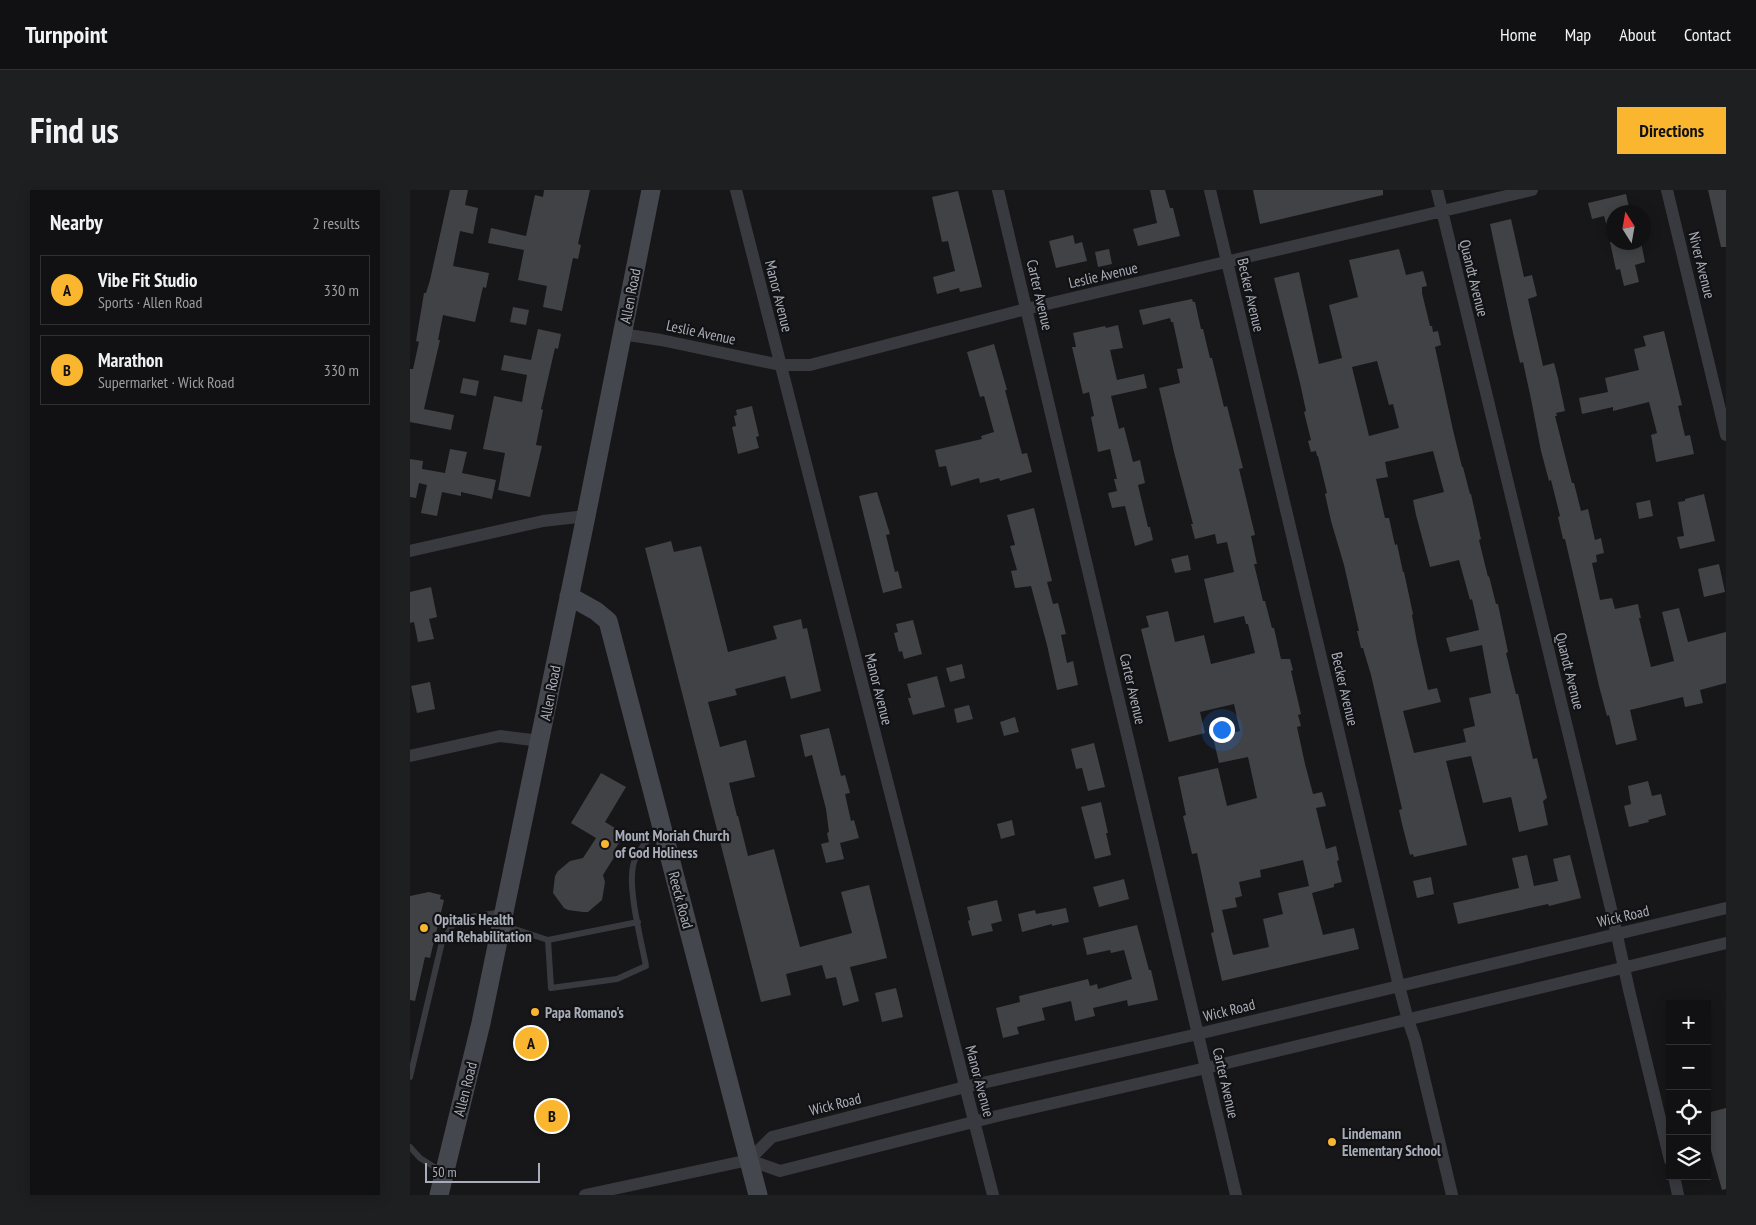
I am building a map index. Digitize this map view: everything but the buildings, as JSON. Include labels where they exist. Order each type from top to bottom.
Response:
[{"type":"main road","name":"Allen Road","points":[[440,1195],[481,1023],[651,190]]},
{"type":"main road","name":"Reeck Road","points":[[569,596],[596,611],[608,621],[758,1195]]},
{"type":"street","name":"Manor Avenue","points":[[736,190],[993,1195]]},
{"type":"street","name":"Carter Avenue","points":[[998,190],[1236,1195]]},
{"type":"street","name":"Becker Avenue","points":[[1210,190],[1399,986],[1415,1040],[1452,1195]]},
{"type":"street","name":"Quandt Avenue","points":[[1437,190],[1666,1143]]},
{"type":"street","name":"Leslie Avenue","points":[[622,334],[780,365],[810,365],[1026,309],[1532,190]]},
{"type":"street","name":"Niver Avenue","points":[[1667,190],[1726,436]]},
{"type":"street","points":[[410,550],[543,521],[586,516]]},
{"type":"street","points":[[410,756],[500,736],[540,741]]},
{"type":"street","name":"Wick Road","points":[[749,1160],[772,1137],[965,1087],[1198,1034],[1726,908]]},
{"type":"street","points":[[585,1195],[749,1160],[780,1171],[974,1122],[1726,943]]},
{"type":"street","points":[[1675,1180],[1678,1195]]},
{"type":"lane","points":[[548,940],[551,988],[617,979],[646,966],[631,883],[633,864],[644,845],[662,825]]},
{"type":"lane","points":[[410,1076],[442,942],[455,921],[463,918],[503,918],[548,940],[638,922]]},
{"type":"lane","points":[[410,1147],[420,1158],[444,1174]]},
{"type":"place","name":"Mount Moriah Church of God Holiness","points":[[605,844]]},
{"type":"place","name":"Opitalis Health and Rehabilitation","points":[[424,928]]},
{"type":"place","name":"Papa Romano's","points":[[535,1012]]},
{"type":"place","name":"Vibe Fit Studio","points":[[531,1043]]},
{"type":"place","name":"Marathon","points":[[552,1116]]},
{"type":"place","name":"Lindemann Elementary School","points":[[1332,1142]]}]
